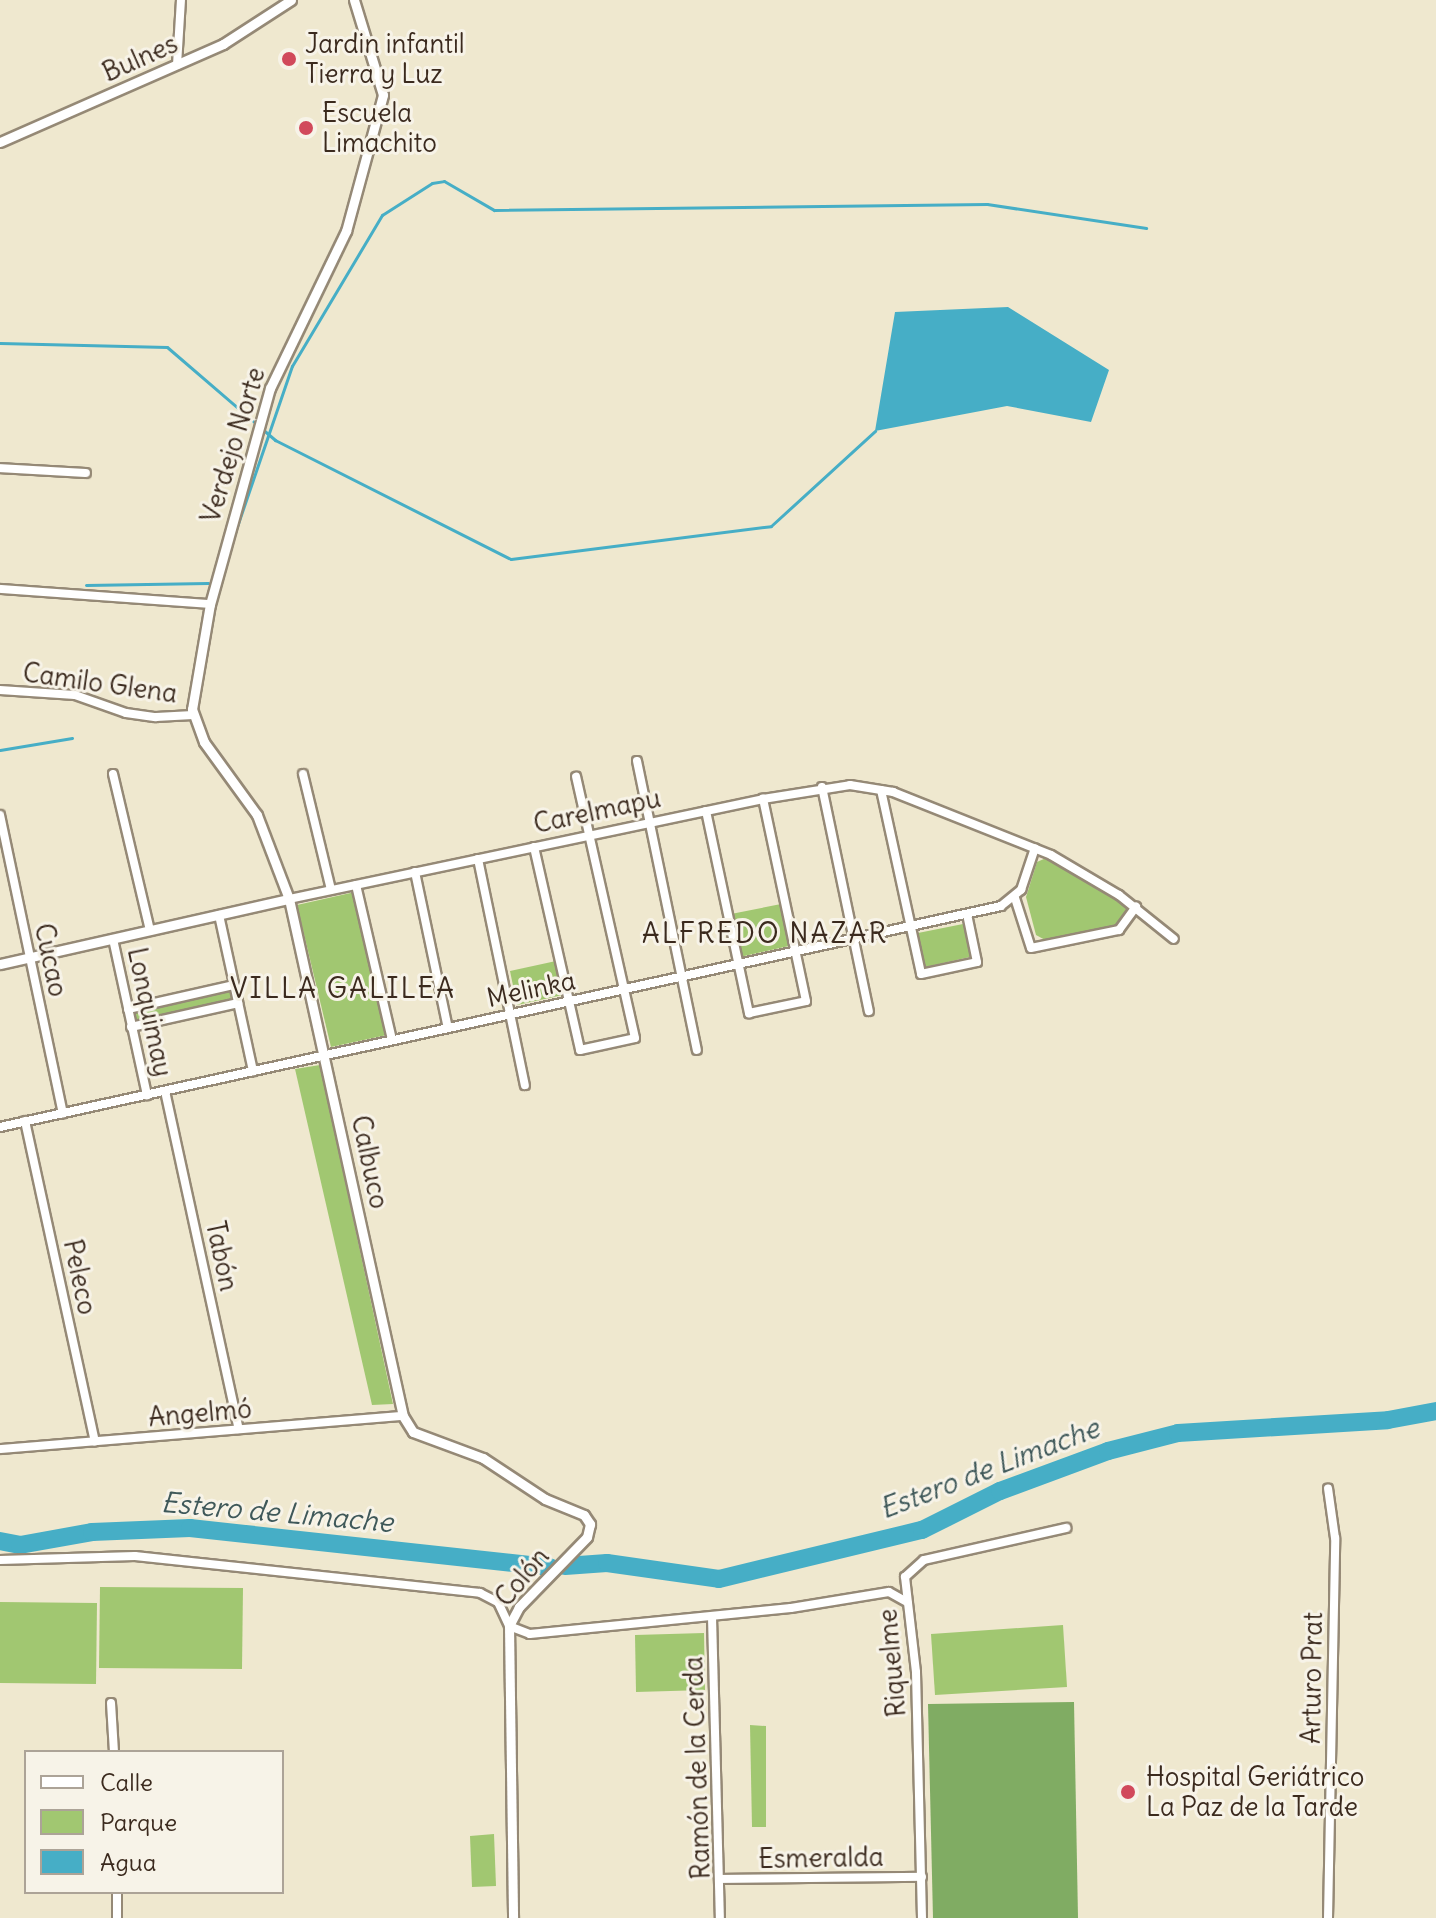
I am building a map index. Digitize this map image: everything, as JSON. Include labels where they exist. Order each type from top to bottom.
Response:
[{"type":"street","points":[[177,65],[181,0]]},
{"type":"street","name":"Bulnes","points":[[0,142],[223,44],[291,0]]},
{"type":"street","name":"Verdejo Norte","points":[[193,715],[210,604],[270,388],[346,231],[383,95],[354,0]]},
{"type":"street","points":[[0,468],[86,473]]},
{"type":"street","points":[[0,589],[210,604]]},
{"type":"street","name":"Camilo Glena","points":[[0,690],[75,695],[154,717],[193,715]]},
{"type":"street","points":[[193,715],[204,742],[257,815],[289,899]]},
{"type":"street","points":[[637,761],[697,1050]]},
{"type":"street","points":[[113,774],[150,931]]},
{"type":"street","points":[[303,774],[331,890]]},
{"type":"street","points":[[534,847],[580,1050],[635,1038],[576,777]]},
{"type":"street","points":[[822,787],[869,1011]]},
{"type":"street","name":"Carelmapu","points":[[0,964],[289,899],[822,787],[881,790],[1035,848],[1136,907],[1174,939]]},
{"type":"street","points":[[881,790],[921,974],[977,962],[967,914]]},
{"type":"street","points":[[706,811],[749,1013],[806,1001],[763,799]]},
{"type":"street","name":"Cucao","points":[[0,815],[63,1113]]},
{"type":"street","points":[[1035,848],[1015,898],[1031,948],[1119,930],[1136,907]]},
{"type":"street","points":[[478,859],[525,1085]]},
{"type":"street","points":[[415,872],[448,1028]]},
{"type":"street","points":[[356,885],[392,1040]]},
{"type":"street","name":"Melinka","points":[[0,1127],[967,914],[1015,898]]},
{"type":"street","name":"Calbuco","points":[[289,899],[403,1416],[413,1432]]},
{"type":"street","points":[[219,915],[253,1071]]},
{"type":"street","name":"Lonquimay","points":[[113,939],[147,1095]]},
{"type":"street","points":[[128,1009],[234,985]]},
{"type":"street","points":[[131,1027],[238,1003]]},
{"type":"street","name":"Tabón","points":[[165,1091],[239,1429]]},
{"type":"street","name":"Peleco","points":[[25,1121],[95,1441]]},
{"type":"street","name":"Angelmó","points":[[0,1449],[403,1416]]},
{"type":"street","name":"Colón","points":[[413,1432],[483,1458],[589,1521],[587,1537],[519,1607],[509,1626],[513,1918]]},
{"type":"street","name":"Arturo Prat","points":[[1328,1488],[1335,1538],[1328,1918]]},
{"type":"street","name":"Riquelme","points":[[922,1918],[916,1672],[905,1577],[924,1560],[1066,1528]]},
{"type":"street","points":[[0,1560],[135,1556],[480,1593],[498,1602],[509,1626],[530,1634],[712,1617],[889,1592],[907,1602]]},
{"type":"street","name":"Ramón de la Cerda","points":[[712,1617],[720,1918]]},
{"type":"street","points":[[111,1703],[114,1750]]},
{"type":"street","name":"Esmeralda","points":[[720,1879],[922,1877]]},
{"type":"street","points":[[117,1894],[117,1918]]},
{"type":"green space","points":[[1046,858],[1132,909],[1119,926],[1047,941],[1036,935],[1026,897],[1037,862]]},
{"type":"green space","points":[[355,892],[387,1035],[331,1047],[297,905]]},
{"type":"green space","points":[[781,904],[789,946],[740,957],[731,914]]},
{"type":"green space","points":[[963,924],[970,957],[925,967],[918,933]]},
{"type":"green space","points":[[556,961],[563,995],[517,1005],[510,971]]},
{"type":"green space","points":[[231,989],[234,1002],[136,1023],[133,1010]]},
{"type":"green space","points":[[320,1065],[393,1404],[372,1405],[295,1069]]},
{"type":"green space","points":[[100,1587],[243,1588],[242,1669],[99,1668]]},
{"type":"green space","points":[[0,1602],[97,1603],[96,1684],[0,1683]]},
{"type":"green space","points":[[1063,1625],[1067,1687],[935,1695],[931,1634]]},
{"type":"green space","points":[[704,1633],[705,1690],[636,1692],[635,1635]]},
{"type":"green space","points":[[1074,1702],[1078,1918],[933,1918],[928,1704]]},
{"type":"green space","points":[[750,1725],[766,1726],[766,1827],[752,1827]]},
{"type":"green space","points":[[494,1834],[496,1886],[472,1887],[470,1836]]},
{"type":"water","points":[[1008,307],[1109,370],[1091,422],[1007,406],[875,431],[895,312]]},
{"type":"waterway","points":[[232,541],[292,366],[382,215],[432,183],[444,181],[494,210],[987,204],[1146,228]]},
{"type":"waterway","points":[[0,343],[167,347],[275,440],[511,559],[771,526],[875,431]]},
{"type":"waterway","points":[[86,585],[208,583]]},
{"type":"waterway","points":[[0,750],[72,738]]},
{"type":"waterway","name":"Estero de Limache","points":[[565,1566],[607,1563],[719,1579],[922,1530],[1000,1491],[1108,1451],[1178,1433],[1388,1420],[1436,1411]]},
{"type":"waterway","name":"Estero de Limache","points":[[0,1541],[20,1545],[92,1532],[190,1528],[550,1567]]},
{"type":"place","name":"Jardin infantil Tierra y Luz","points":[[289,59]]},
{"type":"place","name":"Escuela Limachito","points":[[306,128]]},
{"type":"place","name":"Hospital Geriátrico La Paz de la Tarde","points":[[1128,1792]]},
{"type":"district","name":"ALFREDO NAZAR","points":[[765,933]]},
{"type":"district","name":"VILLA GALILEA","points":[[343,988]]}]
